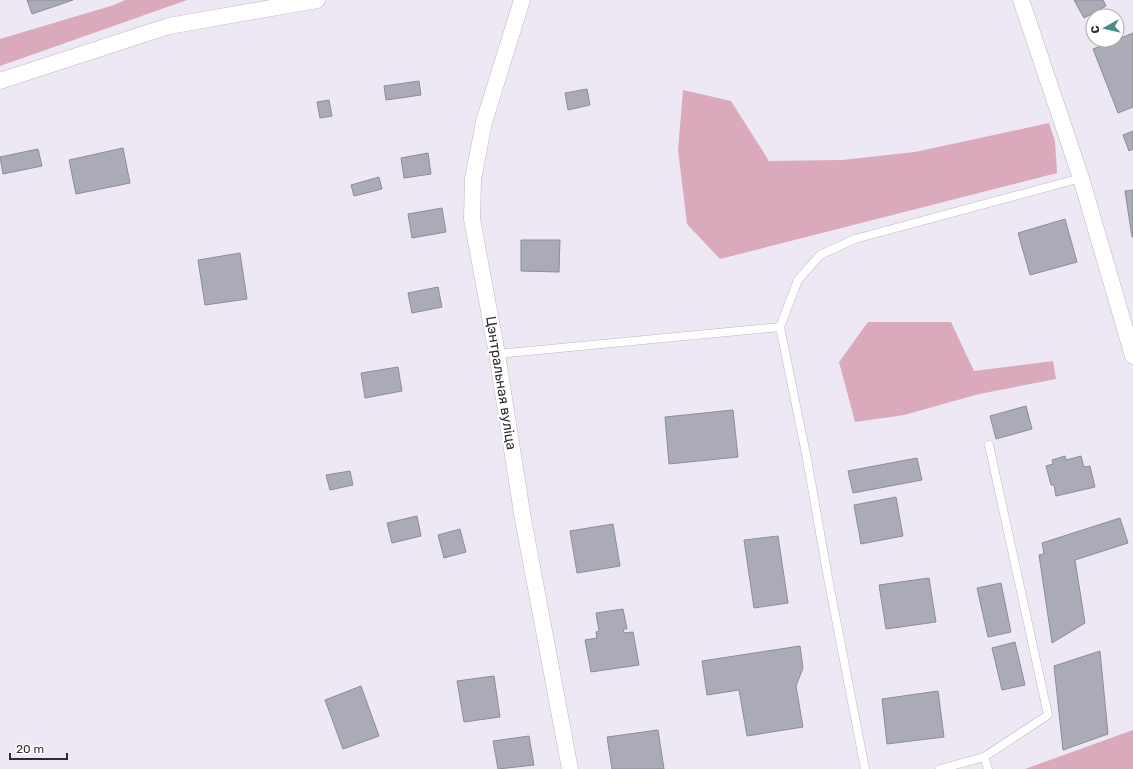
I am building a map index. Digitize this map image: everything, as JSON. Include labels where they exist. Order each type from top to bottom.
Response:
[{"type":"street","points":[[0,81],[169,26],[317,0]]},
{"type":"street","name":"Цэнтральная вуліца","points":[[522,0],[484,122],[474,179],[472,219],[497,354],[523,519],[570,769]]},
{"type":"street","points":[[1022,0],[1081,178],[1133,356]]},
{"type":"lane","points":[[865,769],[828,578],[807,459],[780,327],[798,280],[820,255],[856,239],[1081,178]]},
{"type":"lane","points":[[497,354],[780,327]]},
{"type":"lane","points":[[940,769],[984,757],[1048,715],[989,445]]},
{"type":"lane","points":[[984,757],[988,769]]},
{"type":"shaded area","points":[[125,0],[187,0],[0,66],[0,39],[114,5]]},
{"type":"shaded area","points":[[683,90],[731,101],[769,161],[842,160],[915,152],[1049,123],[1055,141],[1057,173],[720,259],[687,224],[678,150]]},
{"type":"shaded area","points":[[868,322],[951,322],[974,371],[1053,361],[1056,379],[979,394],[904,415],[855,422],[839,362]]},
{"type":"shaded area","points":[[1133,730],[1133,769],[1025,769]]},
{"type":"building","points":[[27,0],[73,0],[32,14]]},
{"type":"building","points":[[1074,0],[1103,0],[1106,6],[1102,8],[1085,8],[1084,18]]},
{"type":"building","points":[[1133,33],[1133,107],[1118,113],[1093,49],[1125,48],[1125,36]]},
{"type":"building","points":[[419,81],[421,95],[386,100],[384,86]]},
{"type":"building","points":[[587,89],[590,105],[568,110],[565,93]]},
{"type":"building","points":[[329,100],[332,116],[320,118],[317,102]]},
{"type":"building","points":[[1133,131],[1133,149],[1129,151],[1123,135]]},
{"type":"building","points":[[123,148],[130,183],[76,194],[69,160]]},
{"type":"building","points":[[38,149],[42,166],[3,174],[0,157]]},
{"type":"building","points":[[428,153],[431,174],[404,178],[401,158]]},
{"type":"building","points":[[379,177],[382,189],[354,196],[351,185]]},
{"type":"building","points":[[1133,190],[1133,237],[1132,237],[1125,191]]},
{"type":"building","points":[[442,208],[446,232],[412,238],[408,214]]},
{"type":"building","points":[[1065,219],[1077,262],[1030,275],[1018,233]]},
{"type":"building","points":[[521,240],[560,240],[559,272],[521,271]]},
{"type":"building","points":[[240,253],[247,299],[205,305],[198,260]]},
{"type":"building","points":[[438,287],[442,307],[412,313],[408,293]]},
{"type":"building","points":[[398,367],[402,391],[365,398],[361,373]]},
{"type":"building","points":[[1026,406],[1032,429],[996,439],[990,416]]},
{"type":"building","points":[[733,410],[738,457],[669,464],[665,417]]},
{"type":"building","points":[[1065,456],[1066,460],[1081,456],[1084,467],[1090,466],[1095,487],[1056,496],[1054,485],[1051,485],[1046,466],[1053,464],[1052,460]]},
{"type":"building","points":[[917,458],[922,480],[853,493],[848,471]]},
{"type":"building","points":[[350,471],[353,485],[330,490],[326,475]]},
{"type":"building","points":[[896,497],[903,536],[861,544],[854,505]]},
{"type":"building","points":[[417,516],[421,536],[392,543],[387,523]]},
{"type":"building","points":[[1120,518],[1128,543],[1075,560],[1085,623],[1052,643],[1039,555],[1044,554],[1042,543]]},
{"type":"building","points":[[613,524],[620,566],[577,573],[570,531]]},
{"type":"building","points":[[460,529],[466,552],[444,558],[438,535]]},
{"type":"building","points":[[778,536],[788,603],[754,608],[744,540]]},
{"type":"building","points":[[929,578],[936,622],[886,629],[879,585]]},
{"type":"building","points":[[1001,583],[1011,632],[988,637],[977,588]]},
{"type":"building","points":[[623,609],[627,629],[623,629],[624,633],[633,632],[639,665],[591,672],[585,640],[597,638],[596,632],[599,631],[596,613]]},
{"type":"building","points":[[1015,642],[1025,685],[1002,690],[992,648]]},
{"type":"building","points":[[800,646],[803,668],[796,686],[803,727],[747,736],[739,690],[707,695],[702,661]]},
{"type":"building","points":[[1100,651],[1108,734],[1063,750],[1054,666]]},
{"type":"building","points":[[494,676],[500,717],[464,722],[457,681]]},
{"type":"building","points":[[361,686],[379,736],[343,749],[325,700]]},
{"type":"building","points":[[938,691],[944,737],[887,744],[882,699]]},
{"type":"building","points":[[658,730],[664,769],[612,769],[607,737]]},
{"type":"building","points":[[529,736],[534,765],[498,769],[493,741]]}]
